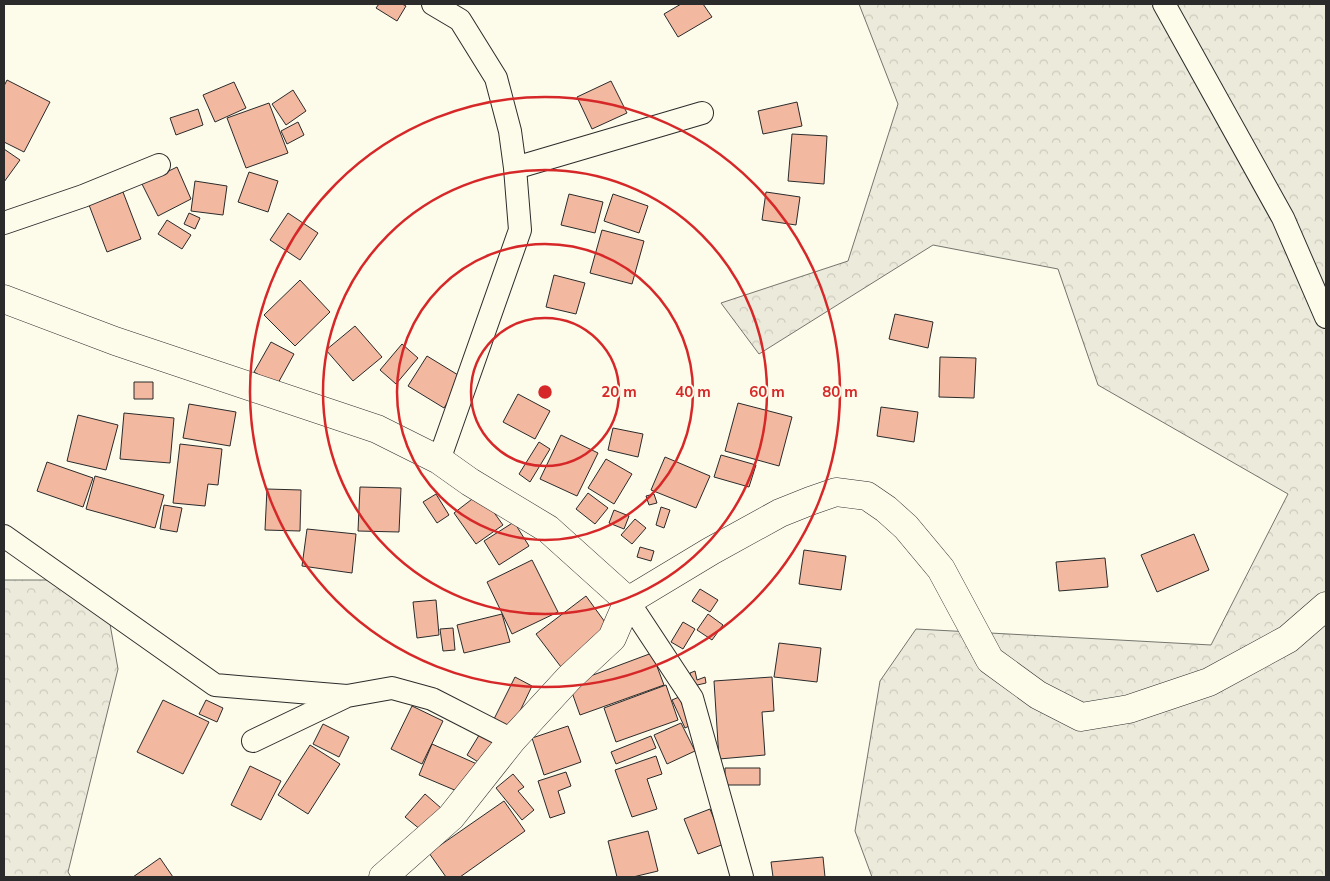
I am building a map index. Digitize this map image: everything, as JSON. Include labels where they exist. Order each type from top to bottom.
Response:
[{"type":"street","points":[[432,4],[460,20],[496,78],[510,131],[520,230],[439,460]]},
{"type":"street","points":[[1164,4],[1283,218],[1326,317]]},
{"type":"street","points":[[515,168],[702,113]]},
{"type":"street","points":[[4,223],[84,196],[159,165]]},
{"type":"street","points":[[4,300],[115,341],[377,429],[439,460],[470,482],[548,529],[628,601],[692,698],[742,877]]},
{"type":"street","points":[[383,877],[450,817],[512,740],[570,678],[612,638],[628,601],[710,551],[780,513],[836,492],[867,496],[886,509],[906,527],[941,568],[990,660],[1038,695],[1081,717],[1129,709],[1209,682],[1288,639],[1326,606]]},
{"type":"street","points":[[4,536],[215,685],[346,696],[392,688],[432,699],[512,740]]},
{"type":"street","points":[[253,741],[346,696]]},
{"type":"green space","points":[[859,4],[1326,4],[1326,877],[872,877],[855,831],[880,681],[916,629],[1211,645],[1288,494],[1098,385],[1058,269],[933,245],[759,354],[721,303],[848,261],[898,104]]},
{"type":"green space","points":[[4,580],[60,580],[108,613],[118,669],[68,872],[71,877],[4,877]]},
{"type":"building","points":[[379,4],[402,4],[406,6],[397,21],[376,8]]},
{"type":"building","points":[[681,4],[703,4],[712,17],[678,37],[664,14]]},
{"type":"building","points":[[7,80],[50,102],[24,152],[4,142],[4,86]]},
{"type":"building","points":[[611,81],[627,113],[592,129],[577,97]]},
{"type":"building","points":[[234,82],[246,108],[215,122],[203,95]]},
{"type":"building","points":[[293,90],[306,111],[286,125],[272,104]]},
{"type":"building","points":[[797,102],[802,126],[763,134],[758,111]]},
{"type":"building","points":[[269,103],[288,153],[246,168],[227,118]]},
{"type":"building","points":[[198,109],[203,125],[176,135],[170,118]]},
{"type":"building","points":[[298,122],[304,135],[287,144],[281,131]]},
{"type":"building","points":[[792,134],[827,136],[824,184],[788,181]]},
{"type":"building","points":[[4,149],[20,160],[4,182]]},
{"type":"building","points":[[177,167],[191,199],[158,216],[142,184]]},
{"type":"building","points":[[249,172],[278,181],[268,212],[238,202]]},
{"type":"building","points":[[195,181],[227,186],[223,215],[191,211]]},
{"type":"building","points":[[123,192],[141,239],[107,252],[89,205]]},
{"type":"building","points":[[766,192],[800,197],[796,225],[762,220]]},
{"type":"building","points":[[569,194],[603,202],[595,233],[561,225]]},
{"type":"building","points":[[613,194],[648,206],[639,233],[604,221]]},
{"type":"building","points":[[189,213],[200,218],[195,229],[184,224]]},
{"type":"building","points":[[288,213],[318,233],[300,260],[270,240]]},
{"type":"building","points":[[167,220],[191,235],[182,249],[158,234]]},
{"type":"building","points":[[602,230],[644,241],[632,284],[590,273]]},
{"type":"building","points":[[554,275],[585,283],[576,314],[546,307]]},
{"type":"building","points":[[300,280],[330,312],[295,346],[264,315]]},
{"type":"building","points":[[895,314],[933,322],[928,348],[889,339]]},
{"type":"building","points":[[355,326],[382,357],[353,381],[326,350]]},
{"type":"building","points":[[271,342],[294,354],[277,385],[254,372]]},
{"type":"building","points":[[402,344],[418,358],[396,384],[380,370]]},
{"type":"building","points":[[427,356],[463,378],[444,408],[408,386]]},
{"type":"building","points":[[940,357],[976,358],[974,398],[939,397]]},
{"type":"building","points":[[134,382],[153,382],[153,399],[134,399]]},
{"type":"building","points":[[518,394],[550,411],[535,439],[503,422]]},
{"type":"building","points":[[738,403],[792,417],[779,466],[725,451]]},
{"type":"building","points":[[189,404],[236,412],[230,446],[183,438]]},
{"type":"building","points":[[881,407],[918,412],[914,442],[877,436]]},
{"type":"building","points":[[124,413],[174,418],[170,463],[120,459]]},
{"type":"building","points":[[78,415],[118,425],[106,470],[67,461]]},
{"type":"building","points":[[613,428],[643,434],[638,457],[608,450]]},
{"type":"building","points":[[561,435],[598,453],[577,496],[540,479]]},
{"type":"building","points":[[539,442],[550,449],[530,482],[519,474]]},
{"type":"building","points":[[180,444],[222,449],[218,485],[208,484],[205,506],[173,503]]},
{"type":"building","points":[[721,455],[756,465],[749,487],[714,477]]},
{"type":"building","points":[[665,457],[710,476],[696,508],[651,490]]},
{"type":"building","points":[[606,459],[632,474],[614,504],[588,488]]},
{"type":"building","points":[[47,462],[93,478],[83,507],[37,491]]},
{"type":"building","points":[[95,476],[164,495],[155,528],[86,509]]},
{"type":"building","points":[[360,487],[401,488],[399,532],[358,531]]},
{"type":"building","points":[[267,489],[301,490],[300,531],[265,530]]},
{"type":"building","points":[[480,493],[503,525],[476,544],[454,513]]},
{"type":"building","points":[[588,493],[608,508],[595,524],[576,509]]},
{"type":"building","points":[[436,494],[449,515],[437,523],[423,502]]},
{"type":"building","points":[[654,494],[657,503],[649,505],[646,496]]},
{"type":"building","points":[[164,505],[182,508],[177,532],[160,529]]},
{"type":"building","points":[[661,507],[670,510],[664,528],[656,525]]},
{"type":"building","points":[[614,510],[629,516],[624,529],[609,523]]},
{"type":"building","points":[[635,519],[646,528],[632,544],[621,535]]},
{"type":"building","points":[[514,522],[529,546],[499,565],[484,541]]},
{"type":"building","points":[[307,529],[356,534],[352,573],[302,566]]},
{"type":"building","points":[[1194,534],[1209,570],[1157,592],[1141,555]]},
{"type":"building","points":[[640,547],[654,551],[651,561],[637,557]]},
{"type":"building","points":[[804,550],[846,556],[841,590],[799,584]]},
{"type":"building","points":[[1105,558],[1108,587],[1059,591],[1056,562]]},
{"type":"building","points":[[532,560],[558,612],[512,634],[487,582]]},
{"type":"building","points":[[700,589],[718,600],[710,612],[692,601]]},
{"type":"building","points":[[586,596],[610,629],[561,667],[536,634]]},
{"type":"building","points":[[436,600],[439,635],[417,638],[413,602]]},
{"type":"building","points":[[502,614],[510,642],[464,653],[457,625]]},
{"type":"building","points":[[708,614],[723,625],[712,640],[697,630]]},
{"type":"building","points":[[683,622],[695,629],[683,649],[671,642]]},
{"type":"building","points":[[453,628],[455,650],[443,651],[440,629]]},
{"type":"building","points":[[779,643],[821,648],[817,682],[774,677]]},
{"type":"building","points":[[652,653],[664,685],[580,715],[569,684]]},
{"type":"building","points":[[695,671],[697,680],[705,677],[706,683],[693,686],[690,673]]},
{"type":"building","points":[[515,677],[532,686],[510,732],[492,723]]},
{"type":"building","points":[[772,677],[774,711],[762,712],[765,755],[719,759],[714,681]]},
{"type":"building","points":[[666,685],[678,720],[616,742],[604,708]]},
{"type":"building","points":[[679,697],[691,725],[685,728],[672,700]]},
{"type":"building","points":[[163,700],[209,722],[183,774],[137,752]]},
{"type":"building","points":[[206,700],[223,708],[217,722],[199,714]]},
{"type":"building","points":[[412,706],[443,721],[422,764],[391,749]]},
{"type":"building","points":[[681,723],[695,751],[667,764],[654,735]]},
{"type":"building","points":[[323,724],[349,737],[339,757],[313,744]]},
{"type":"building","points":[[568,726],[581,762],[544,775],[532,738]]},
{"type":"building","points":[[481,732],[497,742],[483,765],[467,755]]},
{"type":"building","points":[[651,736],[656,748],[616,764],[611,752]]},
{"type":"building","points":[[432,744],[477,764],[464,794],[419,775]]},
{"type":"building","points":[[310,745],[340,764],[308,814],[278,795]]},
{"type":"building","points":[[656,756],[662,774],[647,779],[657,809],[632,817],[615,770]]},
{"type":"building","points":[[250,766],[281,781],[261,820],[231,805]]},
{"type":"building","points":[[725,768],[760,768],[760,785],[725,785]]},
{"type":"building","points":[[566,772],[571,786],[558,791],[565,813],[550,818],[538,781]]},
{"type":"building","points":[[513,774],[524,787],[518,791],[534,810],[522,820],[496,788]]},
{"type":"building","points":[[425,794],[441,808],[421,830],[405,817]]},
{"type":"building","points":[[504,801],[525,831],[460,877],[446,877],[429,853]]},
{"type":"building","points":[[710,809],[724,844],[698,854],[684,819]]},
{"type":"building","points":[[648,831],[658,871],[633,877],[617,877],[608,841]]},
{"type":"building","points":[[823,857],[825,877],[773,877],[771,862]]},
{"type":"building","points":[[160,858],[173,877],[133,877]]}]
